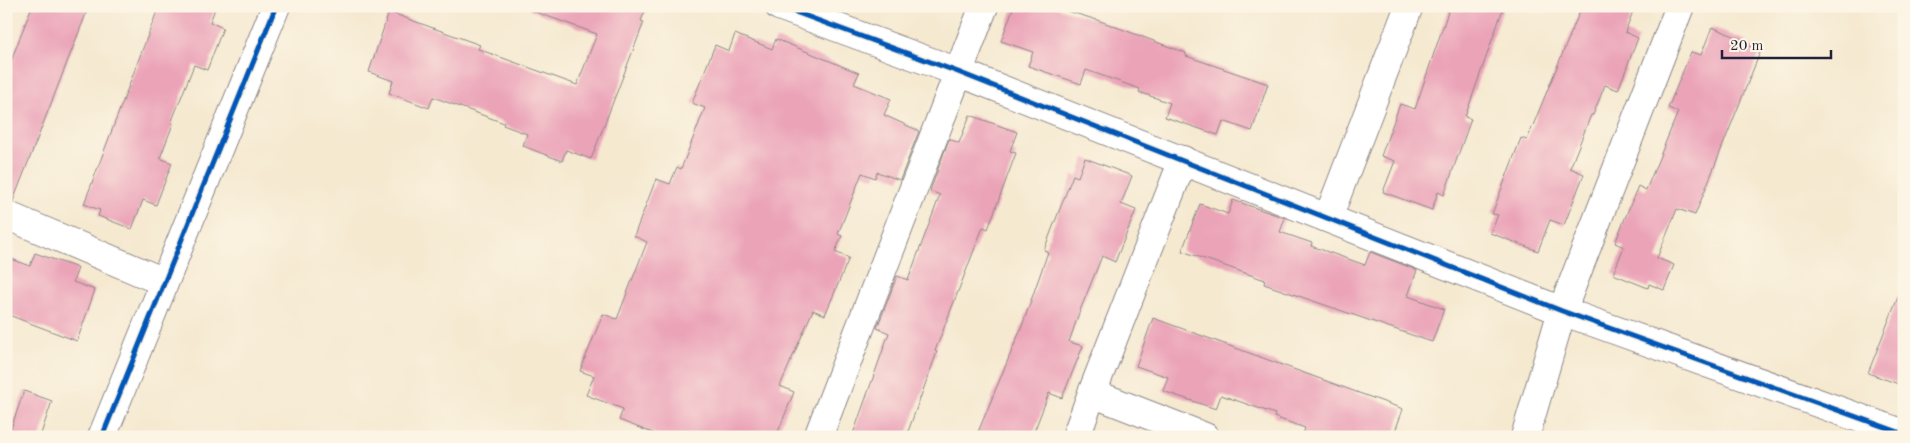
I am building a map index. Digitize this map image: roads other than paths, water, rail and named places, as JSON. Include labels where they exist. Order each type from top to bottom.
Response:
[{"type":"street","points":[[102,437],[276,6]]},
{"type":"street","points":[[779,6],[958,72],[1184,160],[1562,311],[1904,434]]},
{"type":"street","points":[[818,437],[984,6]]},
{"type":"street","points":[[1328,218],[1409,6]]},
{"type":"street","points":[[1525,437],[1562,311],[1680,6]]},
{"type":"street","points":[[1076,437],[1184,160]]},
{"type":"street","points":[[6,215],[164,282]]},
{"type":"street","points":[[1092,393],[1205,437]]}]
